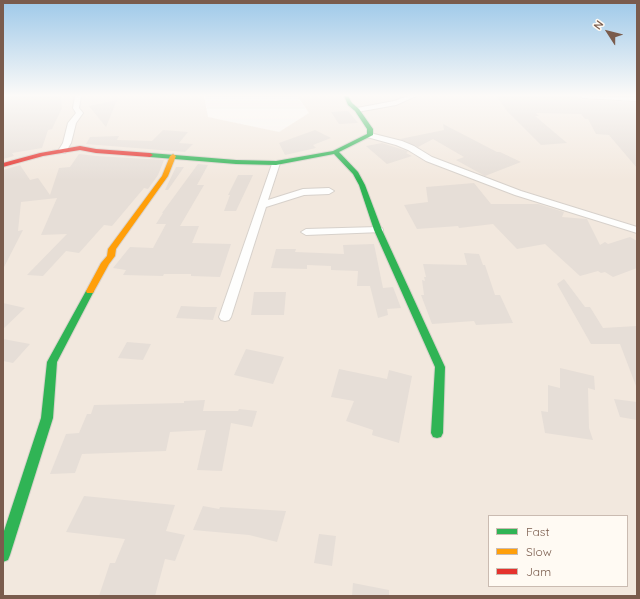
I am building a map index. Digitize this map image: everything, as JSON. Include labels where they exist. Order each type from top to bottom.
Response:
[{"type":"street","points":[[62,151],[67,142],[72,124]]},
{"type":"street","points":[[367,124],[370,129],[370,135]]},
{"type":"street","points":[[3,165],[42,154],[80,148],[96,151],[236,162],[276,162],[313,157],[335,152],[370,135],[399,143],[411,148],[429,159],[518,192],[637,230]]},
{"type":"street","points":[[335,152],[356,174],[362,185],[378,230],[440,367],[437,433]]},
{"type":"street","points":[[3,555],[47,418],[52,362],[105,263],[111,256],[112,249],[165,176],[173,156]]},
{"type":"street","points":[[225,317],[276,162]]},
{"type":"street","points":[[262,205],[303,192],[329,191]]},
{"type":"street","points":[[306,232],[378,230]]},
{"type":"shaded area","points":[[3,124],[241,124],[279,132],[292,124],[637,124],[637,596],[3,596]]},
{"type":"building","points":[[3,124],[54,124],[52,129],[48,130],[42,148],[12,153],[14,156],[3,159]]},
{"type":"building","points":[[443,124],[497,152],[521,162],[485,176],[456,160],[464,157],[433,139],[418,147],[400,139],[444,130]]},
{"type":"building","points":[[520,124],[544,124],[567,143],[541,145]]},
{"type":"building","points":[[591,124],[637,124],[637,168],[609,135],[596,134]]},
{"type":"building","points":[[163,130],[188,132],[179,143],[193,144],[185,152],[86,144],[90,137],[119,136],[117,140],[152,141]]},
{"type":"building","points":[[315,130],[331,138],[313,145],[316,148],[285,155],[279,143]]},
{"type":"building","points":[[382,143],[407,151],[408,152],[406,153],[412,156],[387,164],[366,146]]},
{"type":"building","points":[[79,154],[164,160],[158,175],[148,189],[144,188],[112,226],[104,225],[79,253],[66,251],[43,276],[27,275],[67,234],[41,235],[57,198],[21,202],[18,231],[23,230],[3,269],[3,170],[20,165],[30,180],[38,178],[50,195],[59,168],[70,167]]},
{"type":"building","points":[[198,164],[208,165],[197,185],[204,185],[180,226],[199,226],[192,243],[231,244],[220,277],[191,276],[191,274],[164,274],[163,276],[123,275],[126,270],[113,268],[130,247],[153,248],[166,224],[156,224],[162,213]]},
{"type":"building","points":[[176,167],[184,167],[168,190],[165,190]]},
{"type":"building","points":[[238,175],[253,175],[236,211],[224,211],[230,195],[228,195]]},
{"type":"building","points":[[474,183],[491,204],[538,204],[564,212],[562,217],[587,219],[600,245],[605,242],[608,244],[630,237],[637,241],[637,268],[613,277],[605,272],[601,273],[598,271],[580,276],[545,244],[517,249],[493,224],[459,228],[458,226],[417,229],[404,205],[428,202],[426,187]]},
{"type":"building","points":[[374,244],[383,288],[393,287],[401,308],[387,309],[388,315],[378,318],[370,286],[357,286],[358,271],[331,270],[331,266],[307,265],[307,269],[271,268],[276,249],[296,249],[295,252],[344,254],[343,245]]},
{"type":"building","points":[[464,253],[479,254],[483,265],[485,265],[495,295],[500,295],[513,323],[476,325],[474,321],[432,324],[421,295],[424,295],[422,280],[425,281],[424,277],[426,277],[423,264],[467,265]]},
{"type":"building","points":[[564,279],[585,307],[590,307],[603,328],[637,326],[637,386],[620,344],[591,344],[557,284]]},
{"type":"building","points":[[254,292],[286,292],[284,315],[251,315]]},
{"type":"building","points":[[3,303],[25,308],[3,329]]},
{"type":"building","points":[[181,306],[217,307],[213,320],[176,318]]},
{"type":"building","points":[[3,339],[30,344],[13,363],[3,361]]},
{"type":"building","points":[[127,342],[151,344],[143,360],[118,358]]},
{"type":"building","points":[[246,349],[284,357],[273,384],[234,375]]},
{"type":"building","points":[[560,368],[594,376],[595,390],[588,388],[589,428],[593,440],[545,433],[541,411],[548,412],[548,385],[560,388]]},
{"type":"building","points":[[339,369],[387,379],[389,370],[412,376],[399,443],[372,435],[373,430],[346,421],[354,401],[331,397]]},
{"type":"building","points":[[614,399],[637,402],[637,420],[620,417]]},
{"type":"building","points":[[205,400],[203,411],[238,411],[239,409],[257,411],[252,427],[231,423],[222,471],[197,470],[206,430],[170,432],[166,451],[82,454],[75,473],[50,474],[66,434],[79,433],[87,414],[91,414],[94,405],[184,403],[184,401]]},
{"type":"building","points":[[84,496],[175,505],[166,531],[185,535],[175,561],[165,559],[155,596],[99,596],[110,563],[115,563],[125,539],[66,532]]},
{"type":"building","points":[[203,506],[219,509],[220,507],[286,511],[277,542],[249,535],[193,530]]},
{"type":"building","points":[[319,534],[336,536],[332,566],[314,563]]},
{"type":"building","points":[[353,583],[389,590],[389,596],[352,596]]},
{"type":"traffic: fast","points":[[150,155],[236,162],[276,163],[335,152],[370,135],[370,129],[367,124]]},
{"type":"traffic: fast","points":[[335,152],[356,173],[362,185],[378,230],[440,367],[437,433]]},
{"type":"traffic: fast","points":[[3,555],[47,418],[52,362],[90,291]]},
{"type":"traffic: slow","points":[[90,291],[105,263],[111,256],[112,249],[165,176],[173,156]]},
{"type":"traffic: jam","points":[[3,165],[42,154],[80,148],[96,151],[150,155]]}]
